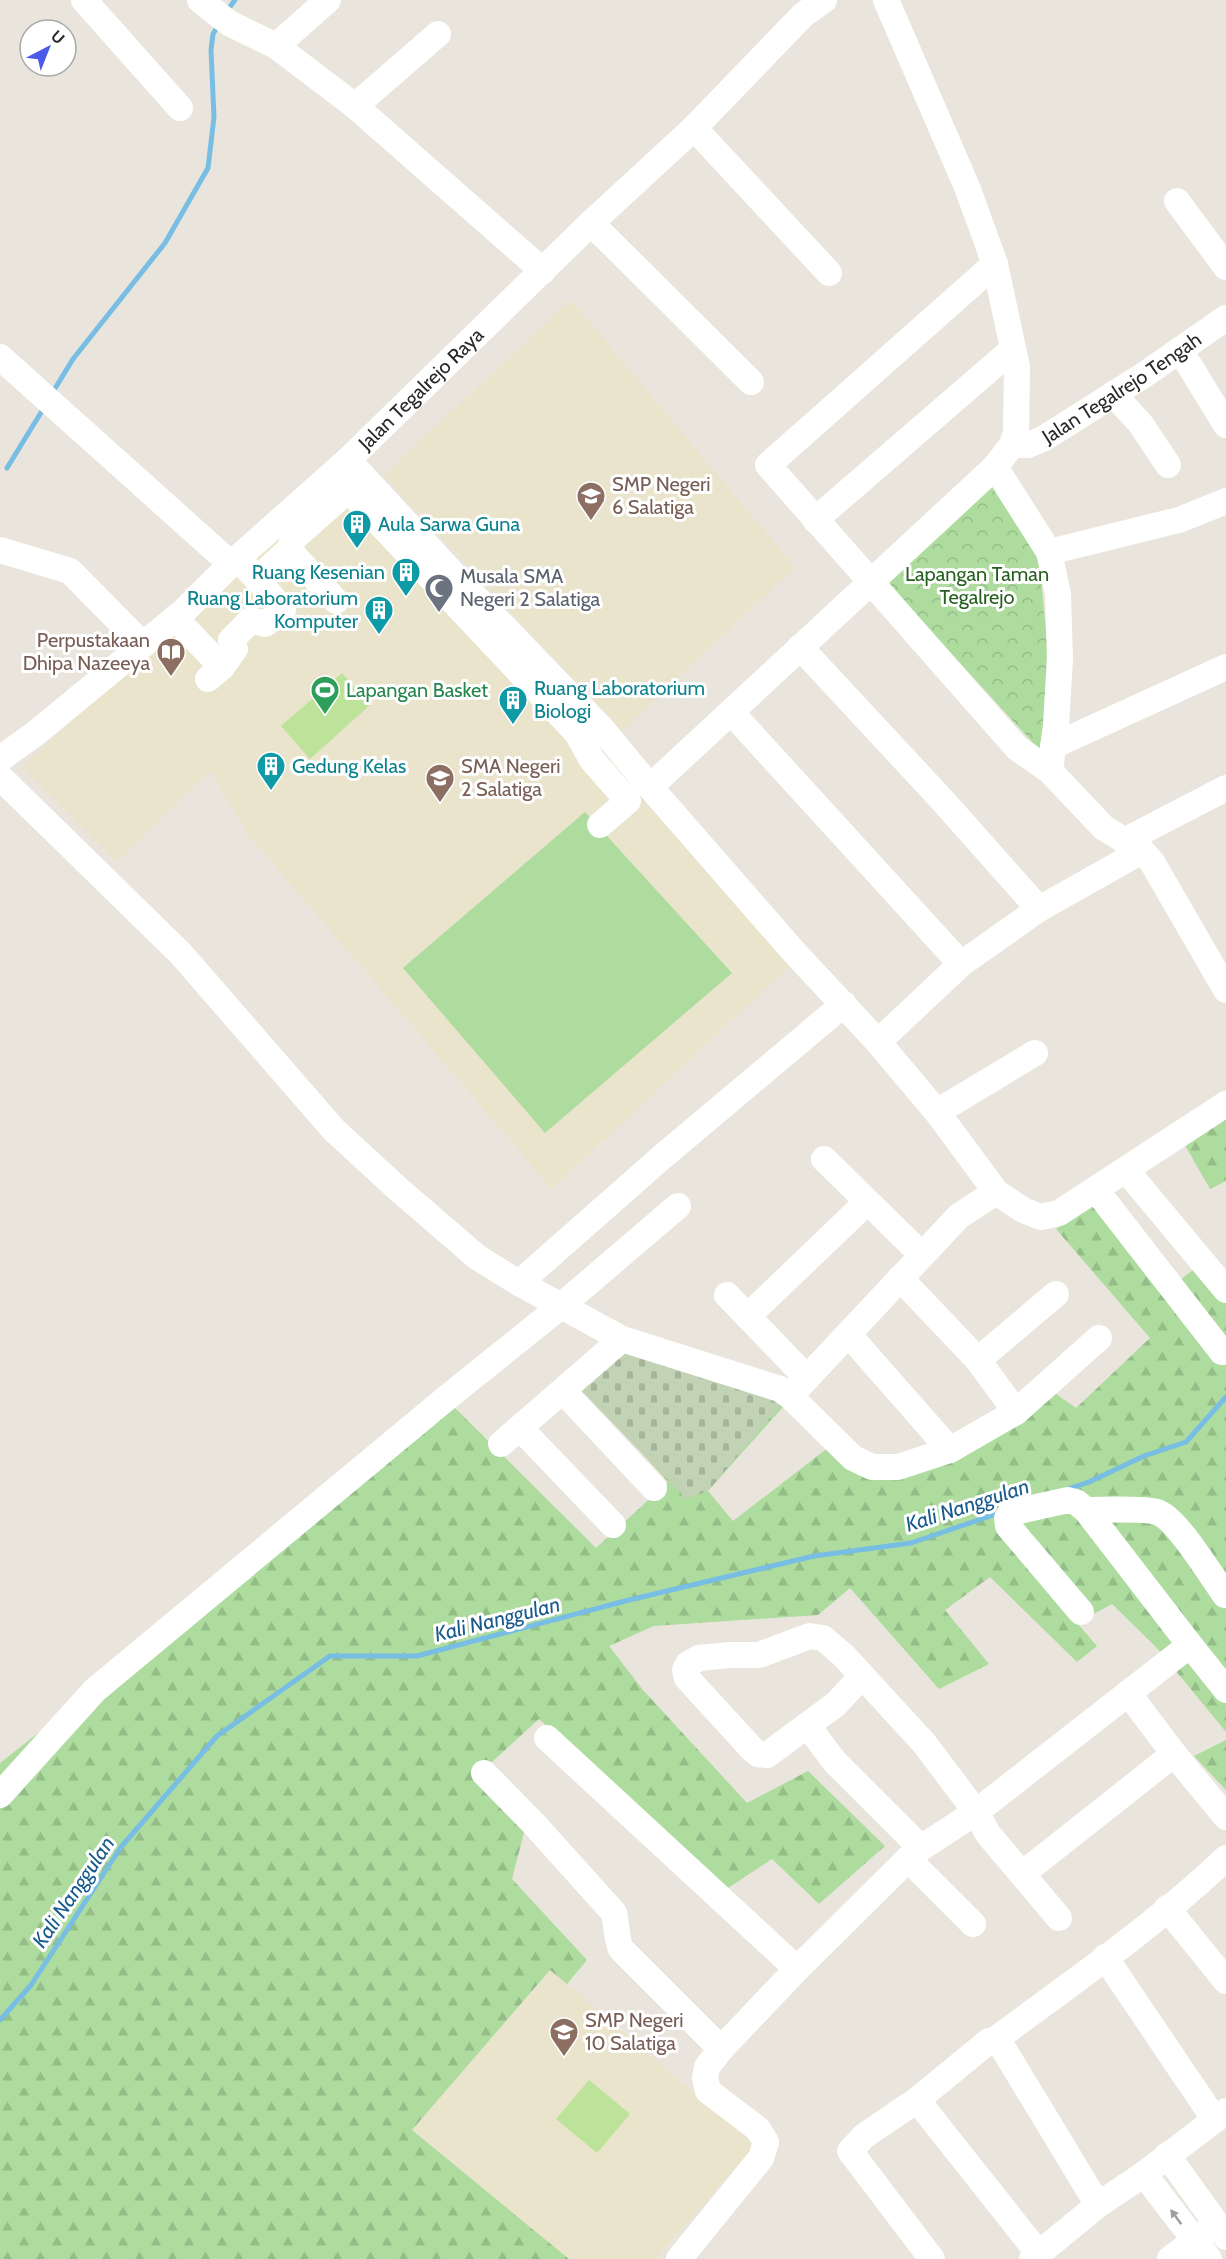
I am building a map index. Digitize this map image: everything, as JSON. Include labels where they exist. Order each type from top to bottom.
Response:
[{"type":"street","points":[[84,0],[180,108]]},
{"type":"street","points":[[276,46],[328,0]]},
{"type":"street","name":"Jalan Tegalrejo Raya","points":[[0,759],[36,733],[176,618],[234,561],[348,460],[591,223],[694,128],[803,15],[824,0]]},
{"type":"street","points":[[600,825],[628,801],[642,778],[731,712],[995,467],[1012,445],[1016,432],[1017,367],[995,264],[968,187],[886,0]]},
{"type":"street","points":[[215,13],[276,46],[355,106],[543,271]]},
{"type":"street","points":[[355,106],[438,34]]},
{"type":"street","points":[[694,128],[829,273]]},
{"type":"street","points":[[1177,201],[1226,267]]},
{"type":"street","points":[[591,223],[751,382]]},
{"type":"street","points":[[995,264],[770,463],[769,467],[1017,748],[1050,771],[1104,828],[1133,846],[1152,862],[1226,990]]},
{"type":"street","name":"Jalan Tegalrejo Tengah","points":[[1012,445],[1028,445],[1043,439],[1226,318]]},
{"type":"street","points":[[815,520],[1013,349]]},
{"type":"street","points":[[1180,350],[1226,425]]},
{"type":"street","points":[[0,357],[60,412],[256,579],[283,610],[265,624],[251,620],[231,640],[235,649],[215,673],[176,618]]},
{"type":"street","points":[[1113,394],[1140,423],[1168,465]]},
{"type":"street","points":[[348,460],[602,729],[786,944],[878,1042],[937,1112],[996,1192],[1023,1210],[1041,1217],[1059,1213],[1226,1104]]},
{"type":"street","points":[[995,467],[1049,552],[1058,594],[1059,658],[1050,771]]},
{"type":"street","points":[[256,579],[289,550],[294,538],[346,492],[350,492],[577,733],[592,760],[628,801]]},
{"type":"street","points":[[1049,552],[1179,520],[1226,501]]},
{"type":"street","points":[[0,550],[70,571],[143,645]]},
{"type":"street","points":[[289,550],[336,601]]},
{"type":"street","points":[[800,647],[944,802],[1039,909]]},
{"type":"street","points":[[1053,746],[1226,667]]},
{"type":"street","points":[[731,712],[961,964]]},
{"type":"street","points":[[0,777],[181,954],[334,1130],[397,1188],[477,1257],[519,1283],[622,1339],[780,1389],[799,1387],[959,1216],[996,1192]]},
{"type":"street","points":[[878,1042],[961,964],[1133,846],[1226,788]]},
{"type":"street","points":[[519,1283],[662,1157],[844,1004]]},
{"type":"street","points":[[937,1112],[1035,1053]]},
{"type":"street","points":[[824,1159],[922,1255]]},
{"type":"street","points":[[1126,1170],[1226,1290]]},
{"type":"street","points":[[1096,1190],[1222,1352]]},
{"type":"street","points":[[748,1316],[867,1202]]},
{"type":"street","points":[[0,1795],[95,1690],[561,1306],[678,1206]]},
{"type":"street","points":[[900,1278],[978,1360],[1016,1412]]},
{"type":"street","points":[[978,1360],[1056,1294]]},
{"type":"street","points":[[727,1295],[748,1316],[853,1458],[872,1467],[898,1467],[950,1450],[1016,1412],[1099,1338]]},
{"type":"street","points":[[849,1335],[950,1450]]},
{"type":"street","points":[[613,1525],[511,1436],[622,1339]]},
{"type":"street","points":[[563,1391],[654,1488]]},
{"type":"street","points":[[1081,1612],[1018,1540],[1008,1526],[1007,1518],[1010,1513],[1068,1500],[1086,1510],[1226,1690]]},
{"type":"street","points":[[1086,1510],[1156,1512],[1166,1517],[1179,1531],[1225,1595]]},
{"type":"street","points":[[862,1676],[836,1704],[767,1755],[758,1754],[687,1678],[685,1670],[688,1664],[699,1658],[759,1655],[810,1636],[823,1638],[844,1656],[924,1743],[976,1812],[988,1833],[1059,1918]]},
{"type":"street","points":[[679,2259],[761,2158],[766,2142],[758,2129],[708,2091],[705,2078],[707,2067],[721,2049],[798,1969],[915,1854],[976,1812],[1190,1645]]},
{"type":"street","points":[[1128,1693],[1173,1754],[1226,1817]]},
{"type":"street","points":[[807,1725],[973,1924]]},
{"type":"street","points":[[547,1738],[798,1969]]},
{"type":"street","points":[[1022,1874],[1173,1754]]},
{"type":"street","points":[[484,1773],[534,1824],[614,1913],[617,1923],[616,1935],[621,1949],[721,2049]]},
{"type":"street","points":[[925,2256],[850,2151],[864,2136],[917,2100],[989,2041],[996,2039],[1105,1957],[1202,1881],[1226,1858]]},
{"type":"street","points":[[1167,1908],[1226,1982]]},
{"type":"street","points":[[917,2100],[1035,2256],[1098,2205],[1144,2174],[1220,2115],[1105,1957]]},
{"type":"street","points":[[996,2039],[1004,2047],[1098,2205]]},
{"type":"street","points":[[1167,2155],[1223,2227],[1201,2250],[1170,2259]]},
{"type":"street","points":[[1144,2174],[1201,2250]]},
{"type":"shaded area","name":"SMP Negeri 6 Salatiga","points":[[571,300],[795,567],[622,731],[383,475]]},
{"type":"shaded area","name":"SMA Negeri 2 Salatiga","points":[[350,476],[795,961],[552,1189],[249,836],[210,771],[117,862],[22,767],[129,667]]},
{"type":"shaded area","name":"SMP Negeri 10 Salatiga","points":[[551,1970],[755,2145],[655,2259],[569,2259],[412,2130]]},
{"type":"green space","name":"Lapangan Taman Tegalrejo","points":[[994,482],[1039,557],[1047,643],[1045,756],[886,582]]},
{"type":"green space","name":"Lapangan Basket","points":[[342,673],[370,705],[310,759],[281,726]]},
{"type":"green space","points":[[585,812],[732,973],[545,1133],[403,968]]},
{"type":"green space","points":[[1226,1110],[1226,1181],[1210,1189],[1182,1140]]},
{"type":"green space","points":[[1098,1199],[1171,1287],[1202,1263],[1226,1291],[1226,1732],[1157,1648],[1112,1604],[1077,1623],[1097,1646],[1077,1662],[990,1577],[945,1610],[989,1664],[939,1689],[850,1588],[818,1615],[654,1626],[609,1646],[643,1690],[747,1803],[808,1771],[885,1846],[819,1904],[772,1859],[719,1894],[628,1799],[539,1719],[480,1773],[527,1821],[512,1879],[587,1960],[567,1984],[550,1970],[412,2130],[569,2259],[0,2259],[0,1763],[324,1508],[450,1403],[596,1548],[668,1482],[579,1382],[791,1398],[708,1491],[733,1521],[829,1447],[869,1478],[1052,1391],[1076,1408],[1150,1338],[1056,1229]]},
{"type":"green space","points":[[618,1342],[786,1399],[708,1491],[686,1499],[574,1383]]},
{"type":"green space","points":[[1226,1740],[1226,1790],[1194,1756]]},
{"type":"green space","points":[[589,2080],[630,2114],[597,2153],[556,2119]]},
{"type":"waterway","points":[[227,11],[235,0]]},
{"type":"waterway","points":[[51,395],[73,359],[165,243],[208,168],[214,117],[211,50],[213,34],[219,24]]},
{"type":"waterway","points":[[7,468],[45,406]]},
{"type":"waterway","points":[[1065,1490],[1089,1482],[1144,1456],[1186,1442],[1226,1397]]},
{"type":"waterway","name":"Kali Nanggulan","points":[[0,2020],[31,1985],[121,1847],[217,1736],[330,1656],[417,1656],[629,1600],[814,1556],[911,1543],[1002,1512]]},
{"type":"place","name":"SMP Negeri 6 Salatiga","points":[[591,522]]},
{"type":"place","name":"Aula Sarwa Guna","points":[[357,550]]},
{"type":"place","name":"Ruang Kesenian","points":[[406,598]]},
{"type":"place","name":"Musala SMA Negeri 2 Salatiga","points":[[439,614]]},
{"type":"place","name":"Ruang Laboratorium Komputer","points":[[379,636]]},
{"type":"place","name":"Perpustakaan Dhipa Nazeeya","points":[[171,678]]},
{"type":"place","name":"Lapangan Basket","points":[[325,716]]},
{"type":"place","name":"Ruang Laboratorium Biologi","points":[[513,726]]},
{"type":"place","name":"Gedung Kelas","points":[[271,792]]},
{"type":"place","name":"SMA Negeri 2 Salatiga","points":[[440,804]]},
{"type":"place","name":"SMP Negeri 10 Salatiga","points":[[564,2058]]}]
